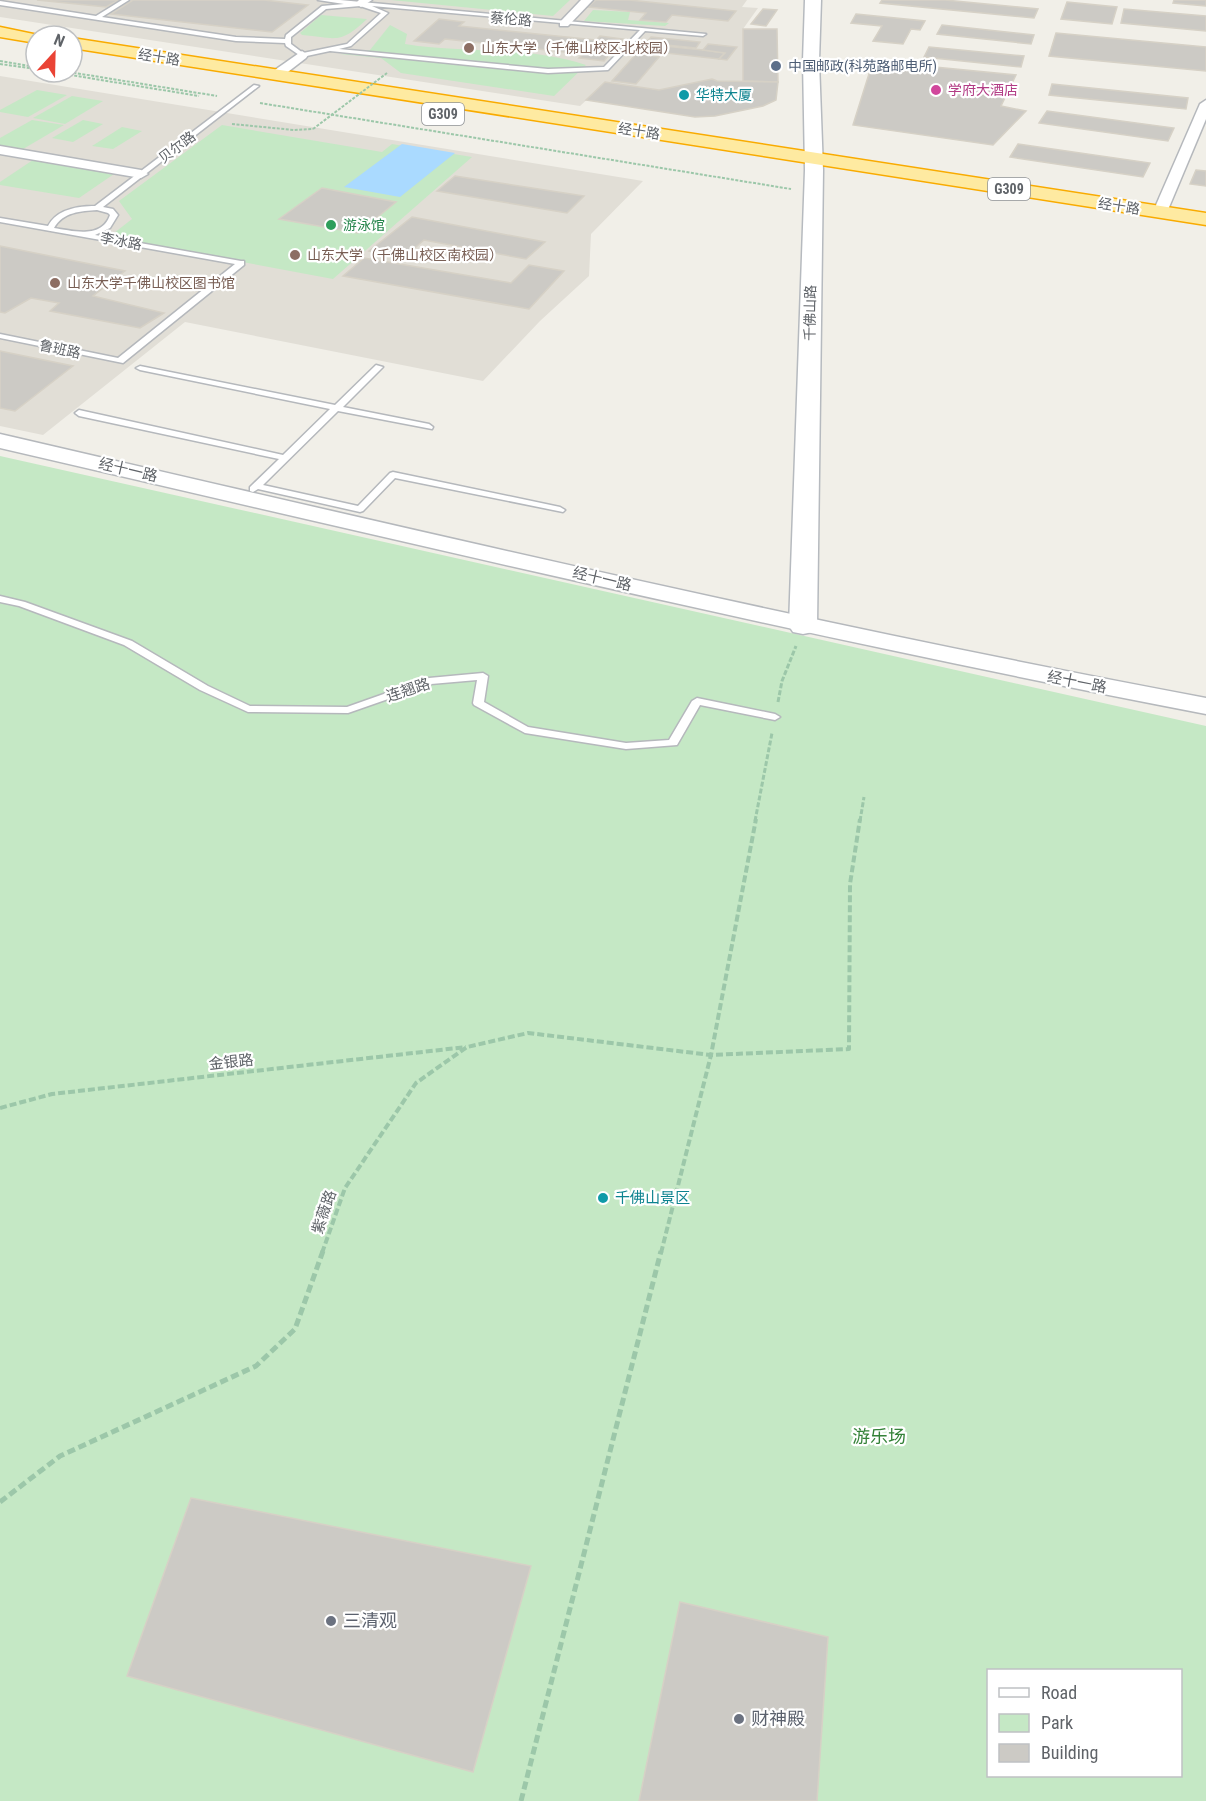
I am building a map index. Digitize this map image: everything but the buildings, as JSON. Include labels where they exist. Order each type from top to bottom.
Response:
[{"type":"highway","points":[[0,32],[24,36]]},
{"type":"highway","name":"经十路","points":[[84,46],[276,75],[813,174],[1206,219]]},
{"type":"highway","points":[[0,47],[24,51]]},
{"type":"highway","name":"经十路","points":[[84,60],[1206,234]]},
{"type":"main road","name":"千佛山路","points":[[803,626],[813,174],[813,0]]},
{"type":"street","points":[[564,24],[586,0]]},
{"type":"street","points":[[276,75],[302,55]]},
{"type":"street","points":[[1160,212],[1206,104]]},
{"type":"street","points":[[0,150],[141,174]]},
{"type":"street","name":"经十一路","points":[[0,441],[250,492],[803,626],[1037,675],[1206,706]]},
{"type":"lane","points":[[96,18],[126,0]]},
{"type":"lane","name":"蔡伦路","points":[[321,0],[364,2],[564,24],[703,34]]},
{"type":"lane","points":[[364,2],[385,13],[349,45],[302,55],[288,45],[288,36],[324,7],[364,2]]},
{"type":"lane","points":[[0,3],[236,39],[287,41]]},
{"type":"lane","points":[[333,50],[548,71],[595,70],[606,69],[643,30]]},
{"type":"lane","name":"贝尔路","points":[[50,229],[51,224],[57,218],[67,213],[97,208],[256,86]]},
{"type":"lane","points":[[86,235],[98,231],[113,221],[114,215],[110,211],[97,208]]},
{"type":"lane","name":"李冰路","points":[[0,220],[241,263],[120,361]]},
{"type":"lane","name":"鲁班路","points":[[0,336],[120,361]]},
{"type":"lane","points":[[250,492],[379,367]]},
{"type":"lane","points":[[140,368],[429,427]]},
{"type":"lane","points":[[79,413],[285,458]]},
{"type":"lane","points":[[250,492],[360,509],[393,475],[560,510]]},
{"type":"lane","name":"连翘路","points":[[0,599],[22,604],[128,643],[204,688],[248,709],[348,710],[429,681],[483,676],[478,703],[525,730],[626,746],[672,743],[698,701],[775,717]]},
{"type":"path","points":[[0,62],[24,66]]},
{"type":"path","points":[[210,121],[266,129],[313,129],[387,73]]},
{"type":"path","points":[[84,75],[237,101]]},
{"type":"path","points":[[84,77],[237,101],[813,174]]},
{"type":"path","points":[[521,1801],[711,1055],[782,681],[803,626]]},
{"type":"path","name":"紫薇路","points":[[0,1503],[60,1456],[256,1366],[295,1329],[345,1188],[416,1083],[467,1047],[528,1033],[711,1055],[849,1049],[850,884],[864,797]]},
{"type":"path","name":"金银路","points":[[0,1108],[52,1094],[467,1047]]},
{"type":"shaded area","name":"山东大学（千佛山校区北校园）","points":[[0,0],[747,0],[742,7],[758,8],[743,29],[743,81],[712,79],[659,90],[606,82],[580,106],[84,30],[84,24],[46,24],[0,17]]},
{"type":"shaded area","name":"山东大学（千佛山校区南校园）","points":[[0,76],[24,80],[24,84],[49,84],[643,181],[591,234],[589,276],[540,321],[483,381],[185,322],[43,435],[0,426]]},
{"type":"green space","points":[[391,0],[570,0],[553,16]]},
{"type":"green space","points":[[593,10],[630,12],[628,20],[669,23],[665,26],[584,21]]},
{"type":"green space","points":[[321,15],[367,19],[350,33],[337,38],[300,33]]},
{"type":"green space","points":[[390,25],[407,34],[405,44],[519,52],[586,65],[554,96],[401,73],[381,58],[340,54],[370,50]]},
{"type":"green space","points":[[37,90],[67,95],[28,117],[0,112],[0,110]]},
{"type":"green space","points":[[72,96],[103,101],[65,124],[33,118]]},
{"type":"green space","points":[[32,120],[64,125],[23,149],[0,145],[0,138]]},
{"type":"green space","points":[[83,120],[103,124],[73,142],[52,138]]},
{"type":"green space","points":[[222,125],[382,152],[392,144],[472,157],[333,279],[109,237],[132,219],[119,201]]},
{"type":"green space","points":[[122,127],[142,131],[113,149],[92,146]]},
{"type":"green space","points":[[33,160],[114,174],[79,198],[0,185],[0,182]]},
{"type":"green space","name":"千佛山景区","points":[[0,456],[1206,726],[1206,1801],[0,1801]]},
{"type":"water","points":[[402,144],[455,153],[400,197],[344,187]]},
{"type":"place","name":"山东大学（千佛山校区北校园）","points":[[469,48]]},
{"type":"place","name":"中国邮政(科苑路邮电所)","points":[[776,66]]},
{"type":"place","name":"学府大酒店","points":[[936,90]]},
{"type":"place","name":"华特大厦","points":[[684,95]]},
{"type":"place","name":"游泳馆","points":[[331,225]]},
{"type":"place","name":"山东大学（千佛山校区南校园）","points":[[295,255]]},
{"type":"place","name":"山东大学千佛山校区图书馆","points":[[55,283]]},
{"type":"place","name":"千佛山景区","points":[[603,1198]]},
{"type":"place","name":"三清观","points":[[331,1621]]},
{"type":"place","name":"财神殿","points":[[739,1719]]},
{"type":"park label","name":"游乐场","points":[[879,1437]]}]
